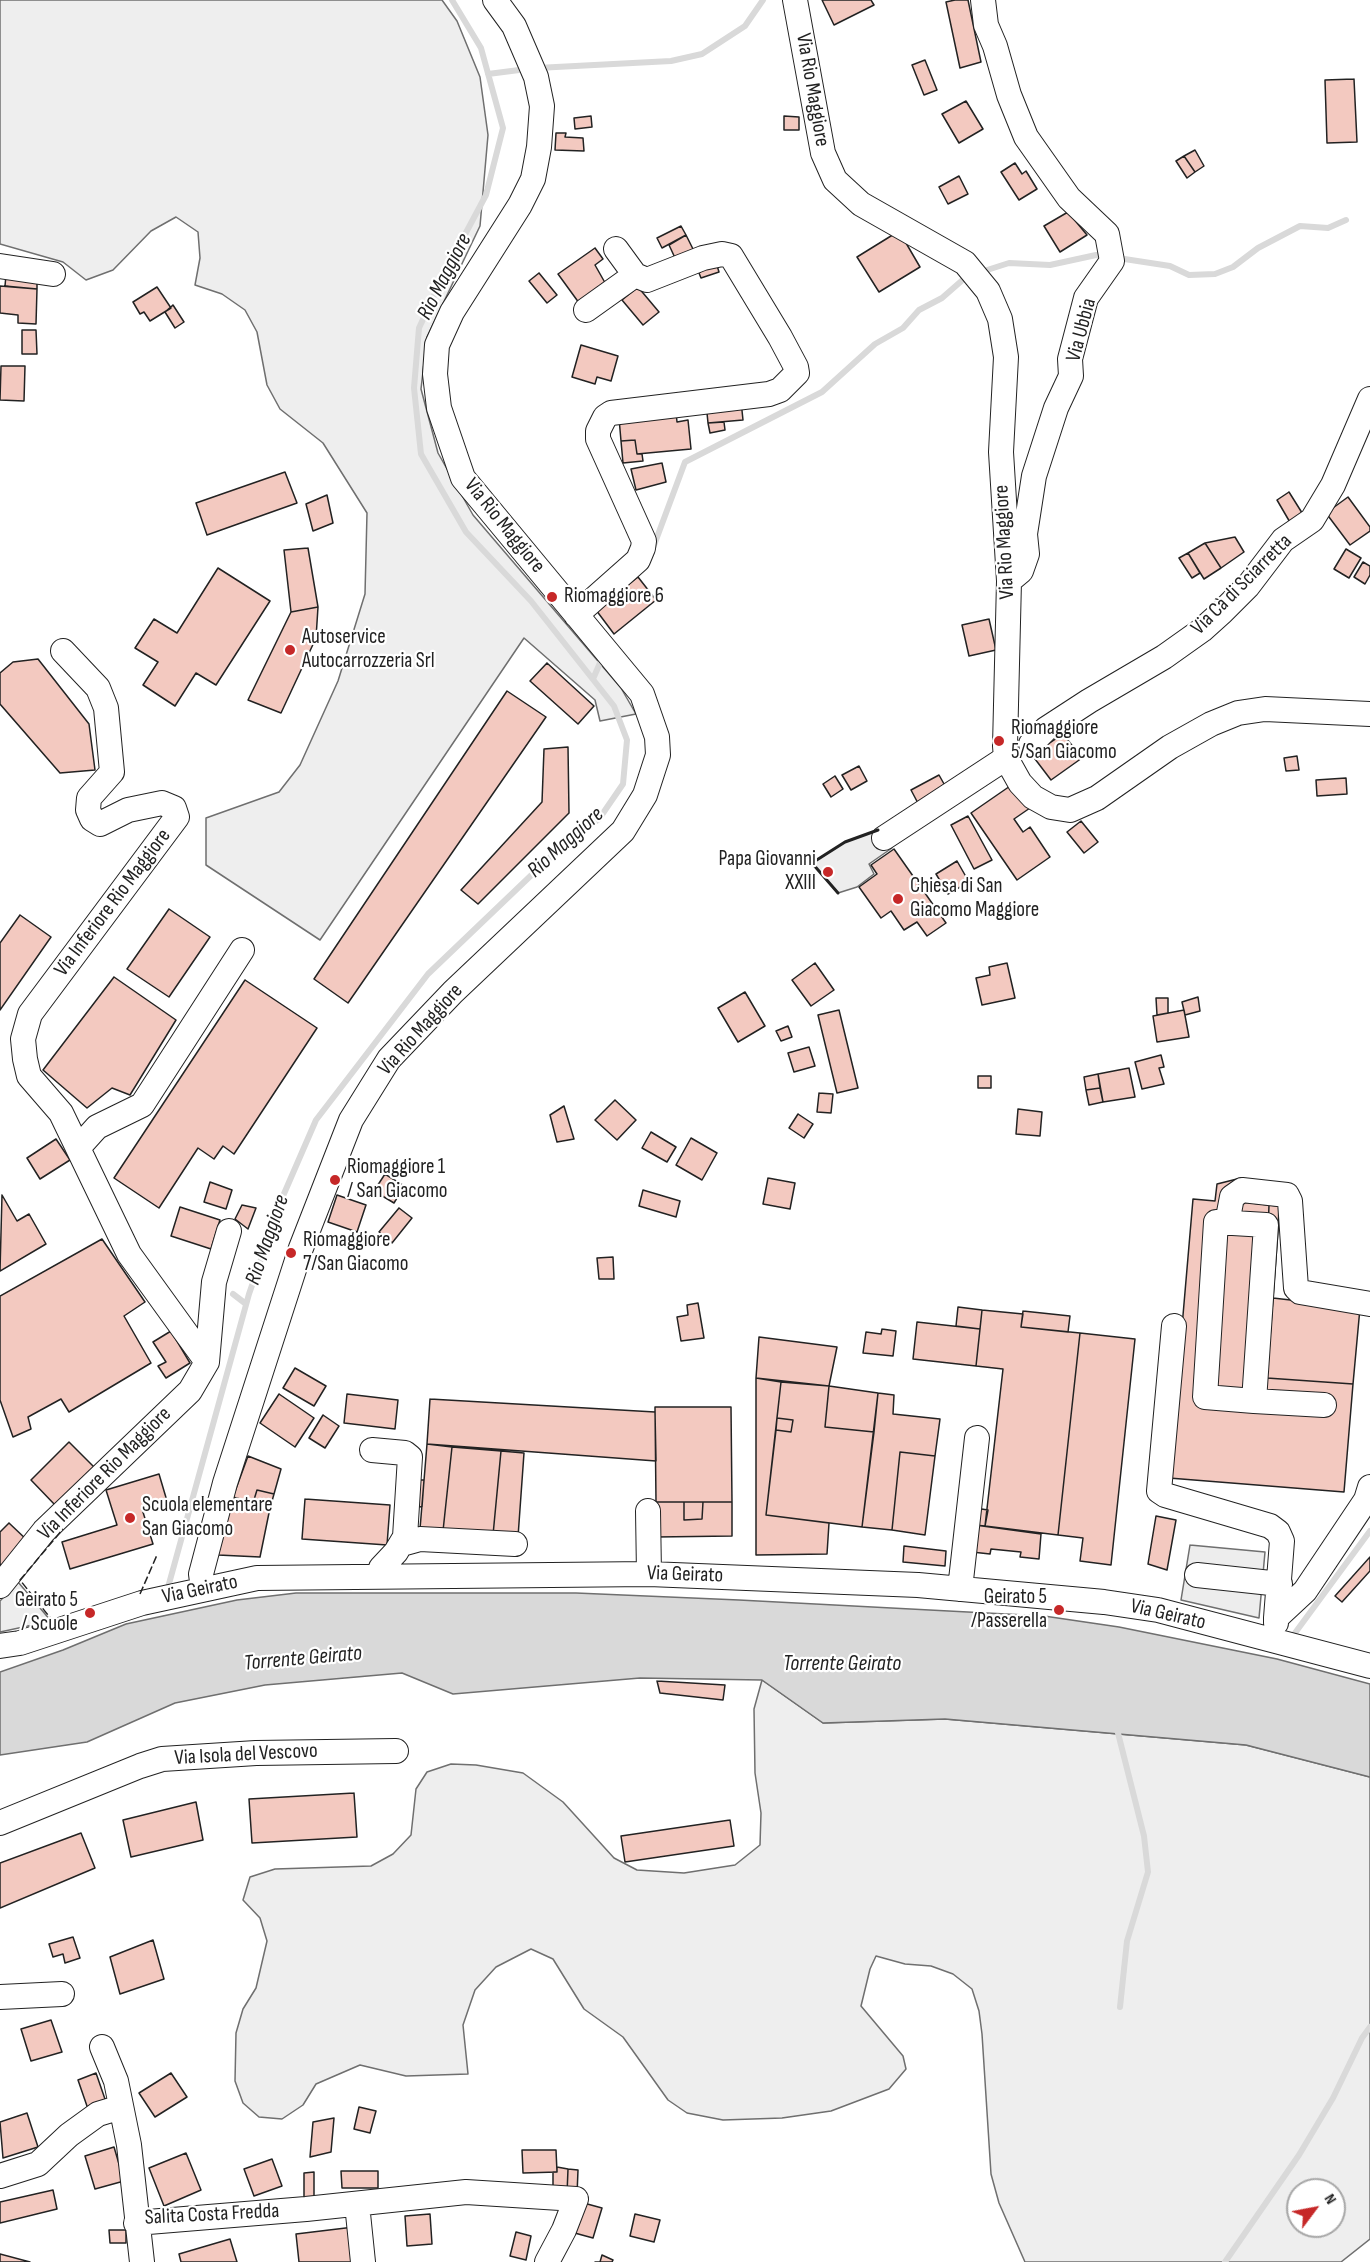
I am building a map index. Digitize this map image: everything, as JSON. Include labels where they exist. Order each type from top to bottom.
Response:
[{"type":"street","name":"Via Rio Maggiore","points":[[197,1590],[225,1483],[301,1248],[351,1120],[389,1059],[453,992],[623,831],[636,813],[652,776],[658,755],[657,737],[642,694],[463,478],[439,408],[435,374],[437,345],[452,312],[520,205],[532,178],[539,147],[542,106],[536,77],[514,26],[495,0]]},
{"type":"street","name":"Via Rio Maggiore","points":[[795,0],[823,153],[835,180],[861,204],[954,254],[983,265],[1005,338],[1006,357],[1000,452],[1009,581],[1006,758]]},
{"type":"street","name":"Via Ubbia","points":[[983,0],[986,26],[996,46],[1009,95],[1026,137],[1069,198],[1107,234],[1112,261],[1086,298],[1070,359],[1071,376],[1056,408],[1034,476],[1024,565],[1021,572],[1009,581]]},
{"type":"street","points":[[576,615],[638,560],[644,548],[644,541],[598,439],[598,430],[605,417],[611,413],[769,394],[780,390],[797,373],[780,336],[731,256],[723,254],[703,258],[652,279],[635,275],[616,249]]},
{"type":"street","points":[[0,266],[53,274]]},
{"type":"street","points":[[586,310],[635,275]]},
{"type":"street","name":"Via Cà di Sciarretta","points":[[1031,744],[1047,729],[1089,701],[1164,657],[1202,630],[1229,605],[1283,540],[1312,520],[1333,485],[1370,399]]},
{"type":"street","name":"Via Inferiore Rio Maggiore","points":[[63,651],[98,688],[106,708],[112,772],[89,798],[88,810],[92,819],[100,824],[128,810],[162,803],[174,808],[177,818],[30,1014],[23,1039],[29,1076],[61,1113],[129,1254],[207,1362]]},
{"type":"street","points":[[884,838],[1006,758],[1020,783],[1034,797],[1051,807],[1070,810],[1097,798],[1170,747],[1212,723],[1238,713],[1265,709],[1370,714]]},
{"type":"street","points":[[78,1148],[97,1127],[142,1105],[242,950]]},
{"type":"street","points":[[1227,1223],[1232,1197],[1242,1190],[1287,1195],[1290,1201],[1296,1288],[1300,1292],[1370,1304]]},
{"type":"street","points":[[1254,1401],[1266,1225],[1216,1222],[1205,1397],[1254,1401],[1324,1405]]},
{"type":"street","name":"Via Inferiore Rio Maggiore","points":[[0,1586],[44,1531],[190,1391],[207,1362],[214,1282],[229,1231]]},
{"type":"street","points":[[1174,1326],[1159,1491],[1165,1496],[1270,1526],[1278,1532],[1282,1541],[1280,1584],[1274,1629]]},
{"type":"street","points":[[960,1588],[977,1438]]},
{"type":"street","points":[[372,1450],[405,1453],[410,1457],[405,1537],[402,1544],[381,1568],[379,1576]]},
{"type":"street","points":[[1274,1629],[1305,1591],[1366,1500],[1370,1487]]},
{"type":"street","points":[[648,1511],[649,1574]]},
{"type":"street","points":[[402,1544],[420,1539],[515,1544]]},
{"type":"street","name":"Via Geirato","points":[[0,1646],[20,1643],[142,1603],[257,1578],[649,1574],[960,1588],[1104,1602],[1274,1629],[1370,1666]]},
{"type":"street","points":[[1197,1575],[1280,1584]]},
{"type":"street","name":"Via Isola del Vescovo","points":[[0,1823],[162,1759],[256,1752],[396,1751]]},
{"type":"street","points":[[0,1997],[62,1994]]},
{"type":"street","name":"Salita Costa Fredda","points":[[102,2047],[116,2081],[129,2145],[136,2223],[466,2192],[576,2199],[564,2230],[546,2262]]},
{"type":"street","points":[[0,2176],[38,2164],[69,2135],[98,2114],[121,2107]]},
{"type":"street","points":[[357,2204],[363,2262]]},
{"type":"street","points":[[136,2223],[142,2262]]},
{"type":"shaded area","points":[[0,0],[442,0],[457,21],[480,77],[488,135],[480,226],[427,337],[421,389],[438,453],[473,515],[621,688],[636,714],[600,721],[595,700],[524,638],[320,940],[206,865],[206,818],[279,792],[300,765],[338,681],[365,594],[367,513],[323,443],[280,409],[267,385],[257,332],[245,310],[222,294],[195,285],[200,258],[198,232],[176,217],[151,231],[113,270],[86,280],[63,262],[0,244]]},
{"type":"shaded area","points":[[878,830],[892,848],[869,864],[874,874],[857,887],[838,893],[812,863],[845,842]]},
{"type":"shaded area","points":[[1190,1545],[1265,1552],[1259,1618],[1181,1600]]},
{"type":"shaded area","points":[[18,1582],[51,1621],[0,1632],[0,1601]]},
{"type":"shaded area","points":[[762,1680],[823,1723],[945,1719],[1246,1745],[1370,1777],[1370,2239],[1341,2262],[1025,2262],[999,2203],[991,2174],[982,2034],[979,2011],[972,1989],[953,1974],[931,1966],[905,1964],[876,1956],[870,1969],[861,2006],[903,2056],[906,2069],[889,2089],[831,2111],[782,2118],[723,2120],[687,2113],[668,2100],[623,2037],[584,2009],[553,1959],[531,1949],[496,1967],[475,1990],[463,2025],[468,2074],[406,2076],[360,2065],[316,2084],[303,2105],[282,2119],[259,2117],[243,2103],[235,2081],[236,2033],[243,2009],[256,1988],[267,1941],[260,1918],[243,1900],[250,1877],[275,1869],[371,1866],[393,1854],[411,1835],[416,1789],[427,1772],[451,1764],[476,1765],[523,1773],[563,1802],[614,1858],[637,1870],[684,1873],[735,1865],[760,1845],[761,1813],[755,1773],[754,1709]]},
{"type":"water","name":"Torrente Geirato","points":[[296,1593],[576,1593],[1044,1616],[1119,1627],[1277,1659],[1370,1684],[1370,1777],[1246,1745],[945,1719],[823,1723],[762,1680],[640,1678],[453,1694],[402,1673],[265,1685],[175,1703],[87,1742],[0,1755],[0,1672],[63,1650],[126,1624],[237,1600]]},
{"type":"building","points":[[822,0],[871,0],[874,5],[834,25]]},
{"type":"building","points":[[968,0],[981,62],[960,68],[946,2]]},
{"type":"building","points":[[925,60],[937,90],[924,95],[912,65]]},
{"type":"building","points":[[1354,79],[1357,142],[1327,143],[1325,80]]},
{"type":"building","points":[[966,101],[983,129],[959,143],[942,114]]},
{"type":"building","points":[[591,116],[592,127],[575,129],[574,118]]},
{"type":"building","points":[[784,116],[799,117],[799,130],[784,130]]},
{"type":"building","points":[[556,133],[566,133],[565,137],[583,138],[584,151],[555,150]]},
{"type":"building","points":[[1195,150],[1204,166],[1195,172],[1184,156]]},
{"type":"building","points":[[1184,156],[1195,172],[1187,178],[1176,161]]},
{"type":"building","points":[[1015,163],[1022,174],[1026,171],[1037,189],[1019,200],[1001,172]]},
{"type":"building","points":[[959,176],[968,194],[948,204],[939,187]]},
{"type":"building","points":[[1068,212],[1087,235],[1060,252],[1044,226]]},
{"type":"building","points":[[681,226],[686,235],[662,248],[657,238]]},
{"type":"building","points":[[899,231],[920,267],[879,292],[857,257]]},
{"type":"building","points":[[686,235],[694,251],[676,260],[669,245]]},
{"type":"building","points":[[595,248],[603,259],[595,265],[608,288],[582,307],[558,274]]},
{"type":"building","points":[[715,259],[719,272],[701,278],[699,273]]},
{"type":"building","points":[[539,273],[557,295],[547,303],[529,281]]},
{"type":"building","points":[[6,275],[37,277],[37,289],[5,286]]},
{"type":"building","points":[[0,286],[37,289],[36,324],[18,323],[18,315],[0,313]]},
{"type":"building","points":[[157,287],[171,308],[150,321],[144,312],[140,314],[133,302]]},
{"type":"building","points":[[638,287],[659,312],[643,325],[622,300]]},
{"type":"building","points":[[173,305],[184,322],[175,328],[165,312]]},
{"type":"building","points":[[22,330],[36,330],[37,354],[22,354]]},
{"type":"building","points":[[581,345],[618,356],[611,381],[597,377],[595,384],[572,377]]},
{"type":"building","points":[[1,366],[25,366],[24,401],[0,400]]},
{"type":"building","points":[[741,401],[743,420],[708,423],[706,403]]},
{"type":"building","points":[[676,412],[677,422],[688,420],[691,449],[637,454],[635,440],[621,441],[619,418]]},
{"type":"building","points":[[724,422],[725,430],[710,433],[708,423]]},
{"type":"building","points":[[635,440],[637,454],[642,454],[643,461],[623,463],[621,441]]},
{"type":"building","points":[[662,463],[666,482],[636,490],[631,469]]},
{"type":"building","points":[[285,472],[297,503],[207,535],[196,503]]},
{"type":"building","points":[[1289,492],[1304,516],[1291,524],[1277,500]]},
{"type":"building","points":[[327,495],[333,523],[313,531],[306,504]]},
{"type":"building","points":[[1348,497],[1370,527],[1370,531],[1350,545],[1326,513]]},
{"type":"building","points":[[1235,537],[1244,552],[1221,568],[1205,543]]},
{"type":"building","points":[[1205,543],[1221,568],[1204,579],[1188,553]]},
{"type":"building","points":[[308,548],[318,607],[291,612],[284,550]]},
{"type":"building","points":[[1346,549],[1361,558],[1349,578],[1334,569]]},
{"type":"building","points":[[1188,553],[1200,573],[1192,578],[1179,558]]},
{"type":"building","points":[[1363,562],[1370,566],[1370,575],[1365,584],[1354,577]]},
{"type":"building","points":[[218,568],[270,601],[216,685],[196,673],[175,706],[143,685],[158,662],[135,648],[154,619],[177,633]]},
{"type":"building","points":[[638,577],[656,600],[614,634],[596,610]]},
{"type":"building","points":[[318,607],[316,638],[281,713],[248,700],[291,612]]},
{"type":"building","points":[[989,619],[996,650],[969,656],[962,625]]},
{"type":"building","points":[[38,659],[89,724],[95,770],[60,773],[0,704],[0,673],[13,662]]},
{"type":"building","points":[[547,663],[594,706],[578,724],[530,681]]},
{"type":"building","points":[[507,691],[546,717],[348,1003],[314,979]]},
{"type":"building","points":[[1063,734],[1082,758],[1051,780],[1032,755]]},
{"type":"building","points":[[568,747],[569,813],[478,904],[461,890],[542,802],[544,749]]},
{"type":"building","points":[[1297,756],[1299,770],[1286,771],[1284,758]]},
{"type":"building","points":[[859,766],[867,781],[851,790],[842,775]]},
{"type":"building","points":[[939,775],[948,791],[920,807],[911,790]]},
{"type":"building","points":[[835,776],[843,789],[831,797],[823,784]]},
{"type":"building","points":[[1346,778],[1347,794],[1317,796],[1316,780]]},
{"type":"building","points":[[1013,784],[1030,808],[1014,819],[1023,832],[1030,827],[1050,857],[1017,880],[971,813]]},
{"type":"building","points":[[968,816],[992,860],[974,869],[951,825]]},
{"type":"building","points":[[1081,821],[1098,842],[1084,853],[1067,832]]},
{"type":"building","name":"Chiesa di San Giacomo Maggiore","points":[[894,849],[946,923],[927,936],[917,922],[904,930],[891,911],[881,918],[859,887],[877,874],[871,865]]},
{"type":"building","points":[[957,861],[969,882],[948,894],[936,874]]},
{"type":"building","points":[[169,909],[210,937],[169,997],[127,969]]},
{"type":"building","points":[[20,915],[51,937],[0,1010],[0,943]]},
{"type":"building","points":[[815,963],[834,990],[811,1006],[792,980]]},
{"type":"building","points":[[1007,963],[1015,998],[982,1005],[976,978],[990,975],[989,967]]},
{"type":"building","points":[[114,977],[176,1020],[130,1095],[112,1088],[87,1108],[43,1070]]},
{"type":"building","points":[[245,980],[317,1028],[234,1154],[223,1146],[214,1159],[198,1148],[159,1208],[114,1178]]},
{"type":"building","points":[[745,992],[765,1026],[738,1042],[718,1008]]},
{"type":"building","points":[[1198,997],[1200,1011],[1185,1015],[1182,1002]]},
{"type":"building","points":[[1156,998],[1168,998],[1168,1013],[1157,1015]]},
{"type":"building","points":[[839,1010],[858,1088],[837,1093],[818,1015]]},
{"type":"building","points":[[1184,1010],[1189,1037],[1157,1042],[1153,1016]]},
{"type":"building","points":[[788,1026],[792,1037],[781,1041],[776,1031]]},
{"type":"building","points":[[809,1047],[815,1066],[794,1072],[788,1053]]},
{"type":"building","points":[[1161,1055],[1164,1067],[1159,1068],[1164,1084],[1142,1089],[1135,1062]]},
{"type":"building","points":[[1129,1068],[1135,1097],[1103,1102],[1098,1074]]},
{"type":"building","points":[[1098,1074],[1100,1088],[1086,1090],[1084,1077]]},
{"type":"building","points":[[978,1076],[991,1076],[991,1088],[978,1088]]},
{"type":"building","points":[[1100,1088],[1103,1102],[1089,1105],[1086,1090]]},
{"type":"building","points":[[819,1093],[833,1094],[831,1113],[817,1112]]},
{"type":"building","points":[[615,1100],[636,1120],[617,1140],[595,1120]]},
{"type":"building","points":[[564,1106],[574,1139],[557,1142],[550,1115]]},
{"type":"building","points":[[1018,1109],[1042,1112],[1040,1136],[1016,1134]]},
{"type":"building","points":[[798,1114],[813,1124],[804,1138],[789,1128]]},
{"type":"building","points":[[651,1132],[676,1147],[667,1162],[642,1148]]},
{"type":"building","points":[[691,1138],[717,1153],[702,1180],[676,1165]]},
{"type":"building","points":[[56,1139],[70,1160],[40,1179],[27,1158]]},
{"type":"building","points":[[385,1174],[404,1186],[394,1203],[374,1191]]},
{"type":"building","points":[[768,1178],[795,1183],[790,1209],[763,1204]]},
{"type":"building","points":[[1241,1178],[1243,1202],[1269,1205],[1268,1231],[1278,1231],[1267,1378],[1353,1384],[1344,1492],[1169,1478],[1193,1199],[1215,1201],[1217,1184]]},
{"type":"building","points":[[210,1182],[232,1190],[226,1209],[204,1202]]},
{"type":"building","points":[[643,1190],[680,1201],[676,1217],[639,1206]]},
{"type":"building","points":[[2,1195],[17,1221],[29,1214],[46,1244],[0,1271]]},
{"type":"building","points":[[337,1195],[366,1205],[357,1232],[328,1222]]},
{"type":"building","points":[[242,1205],[256,1208],[248,1229],[235,1219]]},
{"type":"building","points":[[1269,1205],[1279,1206],[1278,1231],[1268,1231]]},
{"type":"building","points":[[180,1207],[220,1220],[211,1249],[171,1236]]},
{"type":"building","points":[[399,1208],[412,1218],[392,1243],[379,1232]]},
{"type":"building","points":[[102,1239],[145,1302],[124,1316],[151,1363],[69,1412],[61,1399],[28,1417],[31,1429],[13,1437],[0,1400],[0,1296]]},
{"type":"building","points":[[613,1257],[614,1279],[599,1279],[597,1258]]},
{"type":"building","points":[[1273,1298],[1360,1308],[1353,1384],[1267,1378]]},
{"type":"building","points":[[698,1303],[704,1338],[681,1341],[677,1317],[688,1315],[687,1305]]},
{"type":"building","points":[[958,1307],[982,1310],[980,1329],[956,1326]]},
{"type":"building","points":[[982,1310],[1023,1314],[1021,1327],[1080,1333],[1058,1535],[985,1526],[1003,1369],[976,1366]]},
{"type":"building","points":[[1023,1311],[1070,1316],[1068,1332],[1021,1327]]},
{"type":"building","points":[[917,1322],[980,1329],[976,1366],[913,1359]]},
{"type":"building","points":[[882,1329],[896,1331],[893,1356],[863,1353],[866,1332],[881,1334]]},
{"type":"building","points":[[171,1331],[190,1363],[166,1378],[158,1366],[166,1362],[153,1342]]},
{"type":"building","points":[[1080,1333],[1135,1339],[1111,1565],[1080,1561],[1083,1538],[1058,1535]]},
{"type":"building","points":[[759,1337],[837,1347],[829,1386],[756,1378]]},
{"type":"building","points":[[295,1368],[326,1386],[314,1406],[283,1388]]},
{"type":"building","points":[[756,1378],[781,1382],[766,1515],[829,1523],[827,1554],[756,1555]]},
{"type":"building","points":[[781,1382],[829,1386],[825,1427],[874,1432],[862,1527],[766,1515],[776,1430],[791,1432],[793,1420],[777,1418]]},
{"type":"building","points":[[829,1386],[878,1393],[874,1432],[825,1427]]},
{"type":"building","points":[[878,1393],[894,1395],[893,1414],[940,1419],[935,1456],[900,1452],[892,1530],[862,1527]]},
{"type":"building","points":[[279,1394],[314,1418],[295,1447],[260,1423]]},
{"type":"building","points":[[347,1394],[398,1400],[395,1429],[344,1423]]},
{"type":"building","points":[[430,1399],[655,1412],[656,1461],[427,1444]]},
{"type":"building","points":[[655,1407],[731,1407],[732,1502],[656,1502]]},
{"type":"building","points":[[323,1415],[339,1426],[325,1448],[309,1438]]},
{"type":"building","points":[[777,1418],[793,1420],[791,1432],[776,1430]]},
{"type":"building","points":[[69,1442],[95,1468],[56,1506],[31,1480]]},
{"type":"building","points":[[427,1444],[452,1447],[443,1531],[420,1529]]},
{"type":"building","points":[[452,1447],[501,1451],[493,1535],[443,1531]]},
{"type":"building","points":[[501,1451],[524,1453],[518,1537],[493,1535]]},
{"type":"building","points":[[900,1452],[935,1456],[925,1535],[892,1530]]},
{"type":"building","points":[[248,1456],[281,1469],[274,1494],[257,1490],[253,1503],[233,1497]]},
{"type":"building","name":"Scuola elementare San Giacomo","points":[[159,1474],[167,1501],[142,1509],[153,1544],[70,1569],[62,1542],[117,1525],[106,1490]]},
{"type":"building","points":[[414,1480],[424,1480],[422,1507],[413,1506]]},
{"type":"building","points":[[257,1490],[274,1494],[270,1508],[253,1503]]},
{"type":"building","points":[[233,1497],[270,1508],[260,1557],[218,1555]]},
{"type":"building","points":[[305,1499],[390,1505],[387,1545],[302,1539]]},
{"type":"building","points":[[656,1502],[684,1502],[684,1520],[702,1519],[703,1502],[732,1502],[732,1536],[656,1537]]},
{"type":"building","points":[[684,1502],[703,1502],[702,1519],[684,1520]]},
{"type":"building","points":[[975,1508],[988,1510],[985,1526],[974,1525]]},
{"type":"building","points":[[1156,1516],[1176,1520],[1167,1570],[1148,1564]]},
{"type":"building","points":[[9,1523],[28,1541],[3,1567],[0,1564],[0,1532]]},
{"type":"building","points":[[975,1525],[1041,1534],[1039,1559],[1020,1557],[1021,1552],[991,1549],[990,1554],[972,1552]]},
{"type":"building","points":[[904,1546],[946,1551],[945,1566],[903,1562]]},
{"type":"building","points":[[1370,1557],[1370,1571],[1342,1602],[1335,1596]]},
{"type":"building","points":[[657,1681],[725,1685],[723,1700],[660,1693]]},
{"type":"building","points":[[354,1793],[357,1837],[252,1843],[249,1799]]},
{"type":"building","points":[[196,1802],[203,1840],[131,1857],[123,1820]]},
{"type":"building","points":[[730,1820],[734,1846],[625,1862],[621,1836]]},
{"type":"building","points":[[81,1833],[95,1868],[0,1908],[0,1863]]},
{"type":"building","points":[[73,1937],[80,1958],[65,1963],[63,1954],[53,1957],[49,1944]]},
{"type":"building","points":[[153,1940],[164,1979],[120,1994],[110,1957]]},
{"type":"building","points":[[51,2020],[62,2052],[31,2061],[21,2029]]},
{"type":"building","points":[[96,2073],[106,2102],[88,2109],[78,2080]]},
{"type":"building","points":[[171,2073],[187,2097],[155,2117],[139,2093]]},
{"type":"building","points":[[359,2107],[376,2111],[370,2133],[354,2129]]},
{"type":"building","points":[[27,2113],[38,2147],[3,2158],[0,2122]]},
{"type":"building","points":[[334,2118],[331,2152],[310,2157],[313,2122]]},
{"type":"building","points":[[114,2147],[124,2181],[95,2189],[85,2156]]},
{"type":"building","points":[[522,2150],[556,2150],[557,2172],[523,2173]]},
{"type":"building","points":[[186,2153],[201,2190],[164,2206],[149,2168]]},
{"type":"building","points":[[272,2159],[282,2186],[254,2196],[244,2169]]},
{"type":"building","points":[[557,2167],[568,2169],[567,2194],[553,2193],[553,2172],[557,2172]]},
{"type":"building","points":[[568,2169],[578,2170],[577,2195],[567,2194]]},
{"type":"building","points":[[341,2171],[378,2171],[378,2188],[342,2188]]},
{"type":"building","points":[[314,2172],[314,2198],[304,2198],[304,2173]]},
{"type":"building","points":[[53,2190],[57,2209],[0,2223],[0,2202]]},
{"type":"building","points":[[580,2202],[602,2208],[593,2238],[571,2232]]},
{"type":"building","points":[[430,2214],[432,2244],[407,2246],[405,2216]]},
{"type":"building","points":[[635,2214],[660,2220],[654,2242],[630,2236]]},
{"type":"building","points":[[354,2227],[355,2262],[299,2262],[296,2234]]},
{"type":"building","points":[[109,2230],[126,2230],[126,2243],[110,2243]]},
{"type":"building","points":[[516,2232],[531,2236],[526,2260],[510,2256]]},
{"type":"building","points":[[230,2239],[237,2262],[181,2262],[179,2254]]},
{"type":"building","points":[[0,2254],[30,2262],[0,2262]]},
{"type":"building","points":[[602,2255],[613,2260],[612,2262],[600,2262]]},
{"type":"waterway","name":"Rio Maggiore","points":[[167,1591],[249,1294],[283,1196],[316,1120],[428,974],[566,842],[599,819],[623,784],[627,740],[614,706],[531,601],[466,532],[421,454],[414,388],[419,328],[445,272],[486,195],[503,128],[481,48],[452,0]]},
{"type":"waterway","points":[[537,68],[671,61],[702,54],[745,26],[763,0]]},
{"type":"waterway","points":[[488,74],[527,69]]},
{"type":"waterway","points":[[1118,258],[1170,266],[1189,275],[1215,274],[1233,267],[1258,248],[1300,226],[1328,228],[1346,220]]},
{"type":"waterway","points":[[984,271],[1009,263],[1050,265],[1096,255],[1105,256]]},
{"type":"waterway","points":[[653,548],[685,462],[822,392],[875,344],[903,328],[919,310],[942,298],[966,277]]},
{"type":"waterway","points":[[593,679],[603,656]]},
{"type":"waterway","points":[[233,1294],[246,1304]]},
{"type":"waterway","points":[[1295,1633],[1370,1531]]},
{"type":"waterway","points":[[1117,1729],[1144,1836],[1148,1872],[1127,1941],[1120,2007]]},
{"type":"waterway","points":[[1225,2262],[1299,2155],[1333,2098],[1362,2038],[1370,2027]]},
{"type":"fence","points":[[56,1619],[52,1620],[20,1580],[63,1529]]},
{"type":"fence","points":[[140,1594],[157,1555]]},
{"type":"wall","points":[[838,893],[812,863],[845,842],[878,830]]},
{"type":"place","name":"Riomaggiore 6","points":[[552,597]]},
{"type":"place","name":"Autoservice Autocarrozzeria Srl","points":[[290,650]]},
{"type":"place","name":"Riomaggiore 5/San Giacomo","points":[[999,741]]},
{"type":"place","name":"Papa Giovanni XXIII","points":[[828,872]]},
{"type":"place","name":"Chiesa di San Giacomo Maggiore","points":[[898,899]]},
{"type":"place","name":"Riomaggiore 1 / San Giacomo","points":[[335,1180]]},
{"type":"place","name":"Riomaggiore 7/San Giacomo","points":[[291,1253]]},
{"type":"place","name":"Scuola elementare San Giacomo","points":[[130,1518]]},
{"type":"place","name":"Geirato 5 /Passerella","points":[[1059,1610]]},
{"type":"place","name":"Geirato 5 / Scuole","points":[[90,1613]]}]
